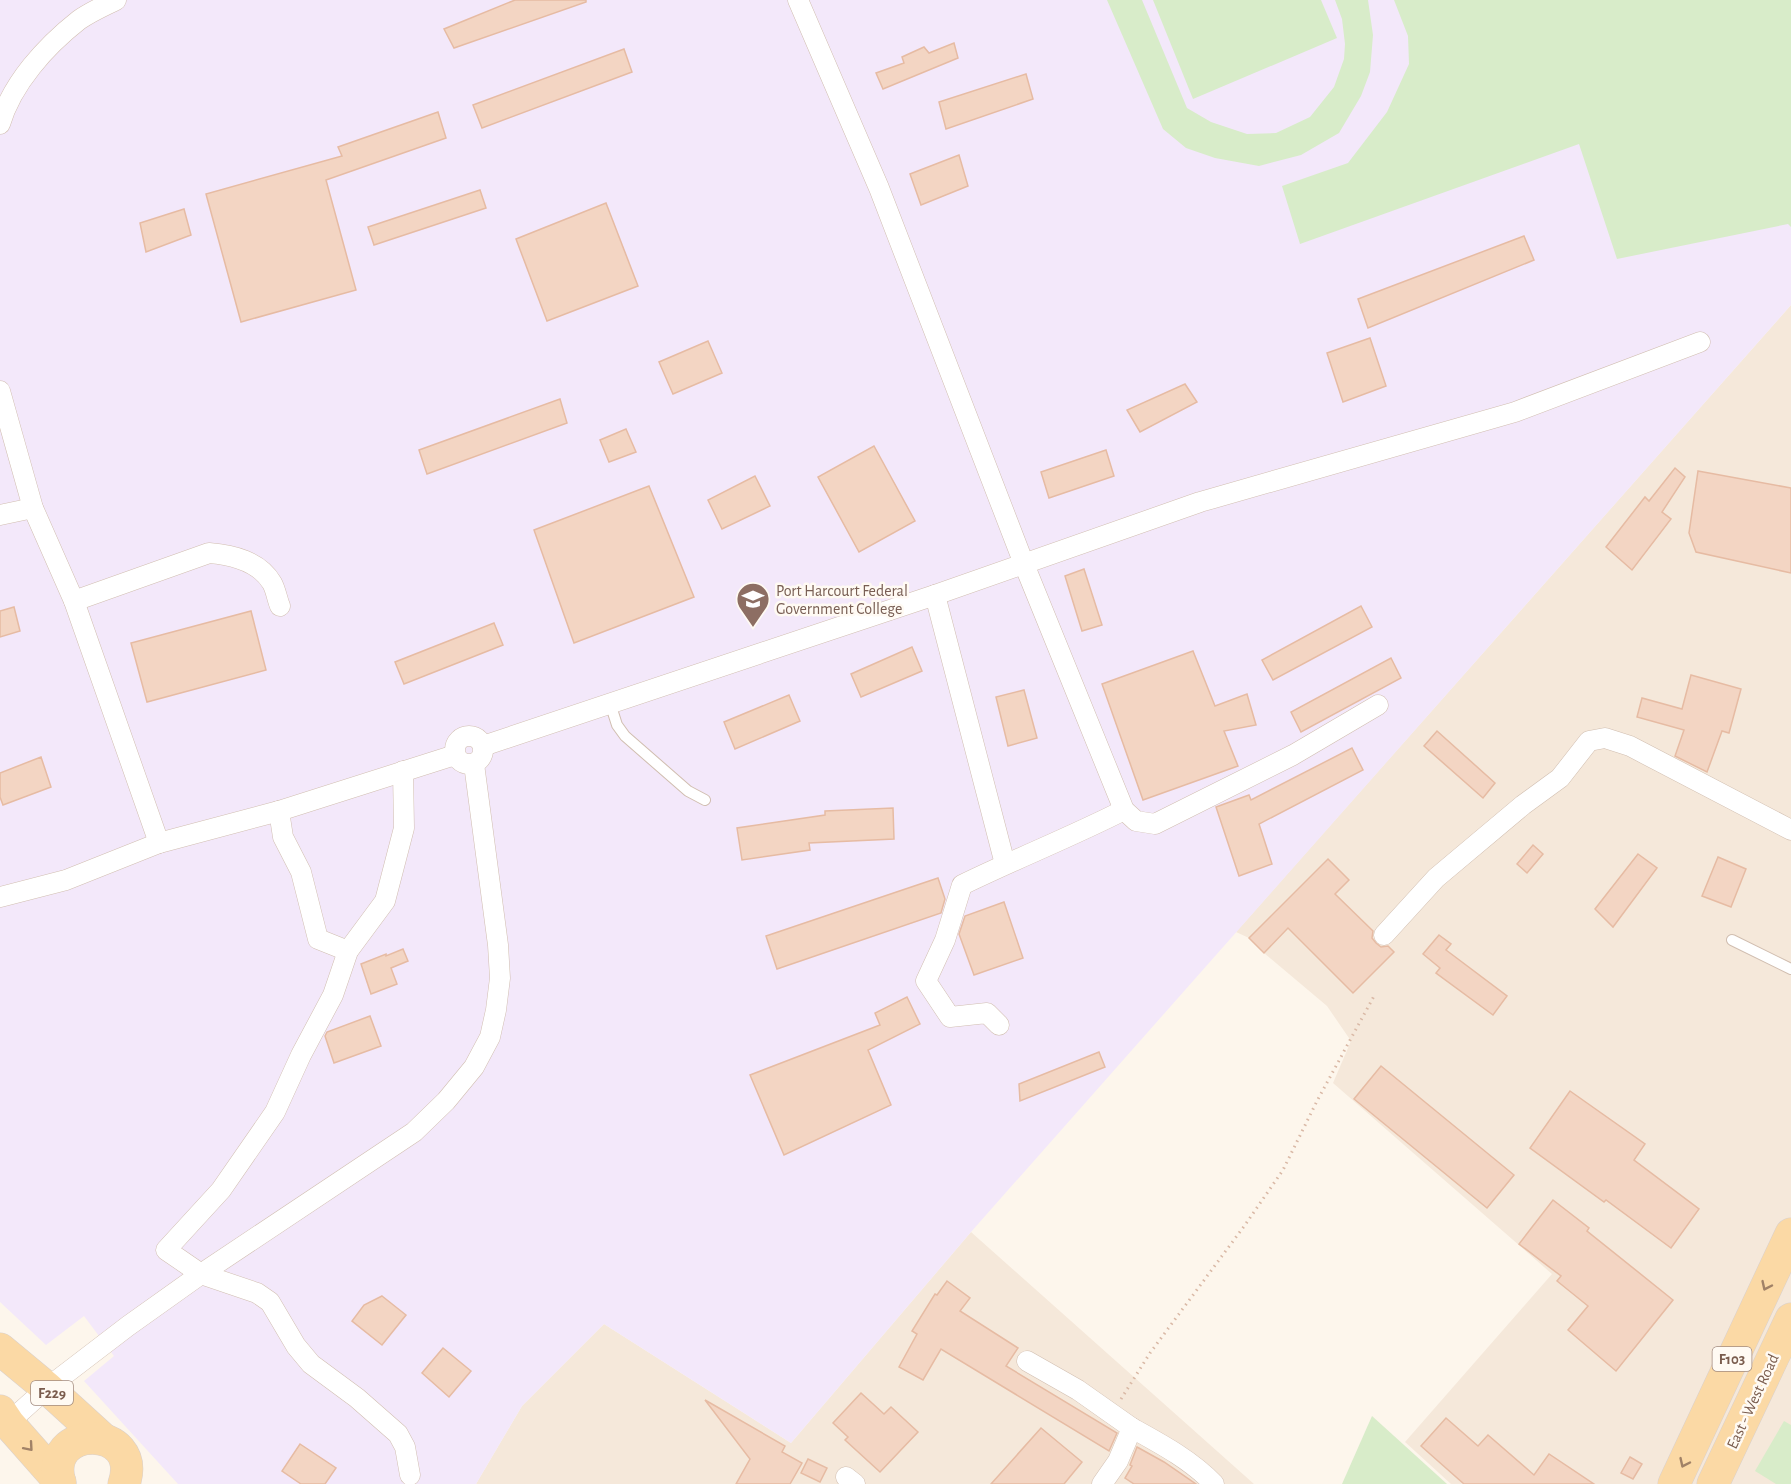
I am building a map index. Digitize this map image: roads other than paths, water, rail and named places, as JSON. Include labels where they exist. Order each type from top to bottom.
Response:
[{"type":"main road","name":"F103","points":[[1674,1484],[1791,1233]]},
{"type":"main road","name":"East - West Road","points":[[1713,1484],[1791,1319]]},
{"type":"main road","name":"F229","points":[[0,1349],[47,1388],[117,1460],[146,1484]]},
{"type":"main road","points":[[4,1417],[60,1483]]},
{"type":"main road","points":[[60,1483],[58,1468],[66,1449],[84,1438],[91,1437],[117,1460]]},
{"type":"street","points":[[0,124],[3,113],[23,78],[49,47],[81,19],[116,0]]},
{"type":"street","points":[[798,0],[879,188],[1024,564],[1124,810],[1136,821],[1155,824],[1293,755],[1378,705]]},
{"type":"street","points":[[483,746],[934,595],[1200,502],[1515,412],[1700,342]]},
{"type":"street","points":[[0,391],[33,508],[74,602],[159,843]]},
{"type":"street","points":[[0,515],[33,508]]},
{"type":"street","points":[[74,602],[209,553],[225,554],[241,559],[260,569],[273,584],[279,606]]},
{"type":"street","points":[[934,595],[1005,864]]},
{"type":"street","points":[[465,736],[476,737],[483,746],[482,757],[474,764],[462,763],[455,755],[456,743],[465,736]]},
{"type":"street","points":[[1384,935],[1436,878],[1523,805],[1560,778],[1589,741],[1605,738],[1629,746],[1791,830]]},
{"type":"street","points":[[0,897],[66,880],[159,843],[279,811],[455,755]]},
{"type":"street","points":[[4,1417],[201,1274],[414,1132],[446,1101],[474,1067],[490,1037],[500,978],[498,945],[474,764]]},
{"type":"street","points":[[403,771],[404,828],[385,901],[348,951],[333,995],[301,1055],[275,1112],[221,1190],[166,1250],[201,1274],[257,1293],[270,1302],[296,1346],[311,1364],[357,1398],[398,1434],[405,1447],[410,1475]]},
{"type":"street","points":[[999,1025],[987,1014],[950,1017],[926,981],[945,940],[962,885],[1077,834],[1124,810]]},
{"type":"street","points":[[279,811],[283,837],[301,872],[318,939],[348,951]]},
{"type":"street","points":[[1027,1361],[1078,1390],[1132,1428],[1165,1446],[1202,1471],[1214,1484]]},
{"type":"street","points":[[1102,1484],[1118,1461],[1132,1428]]},
{"type":"lane","points":[[610,703],[617,725],[625,736],[688,791],[705,800]]},
{"type":"lane","points":[[1732,940],[1791,969]]},
{"type":"place","name":"Port Harcourt Federal Government College","points":[[753,628]]}]
